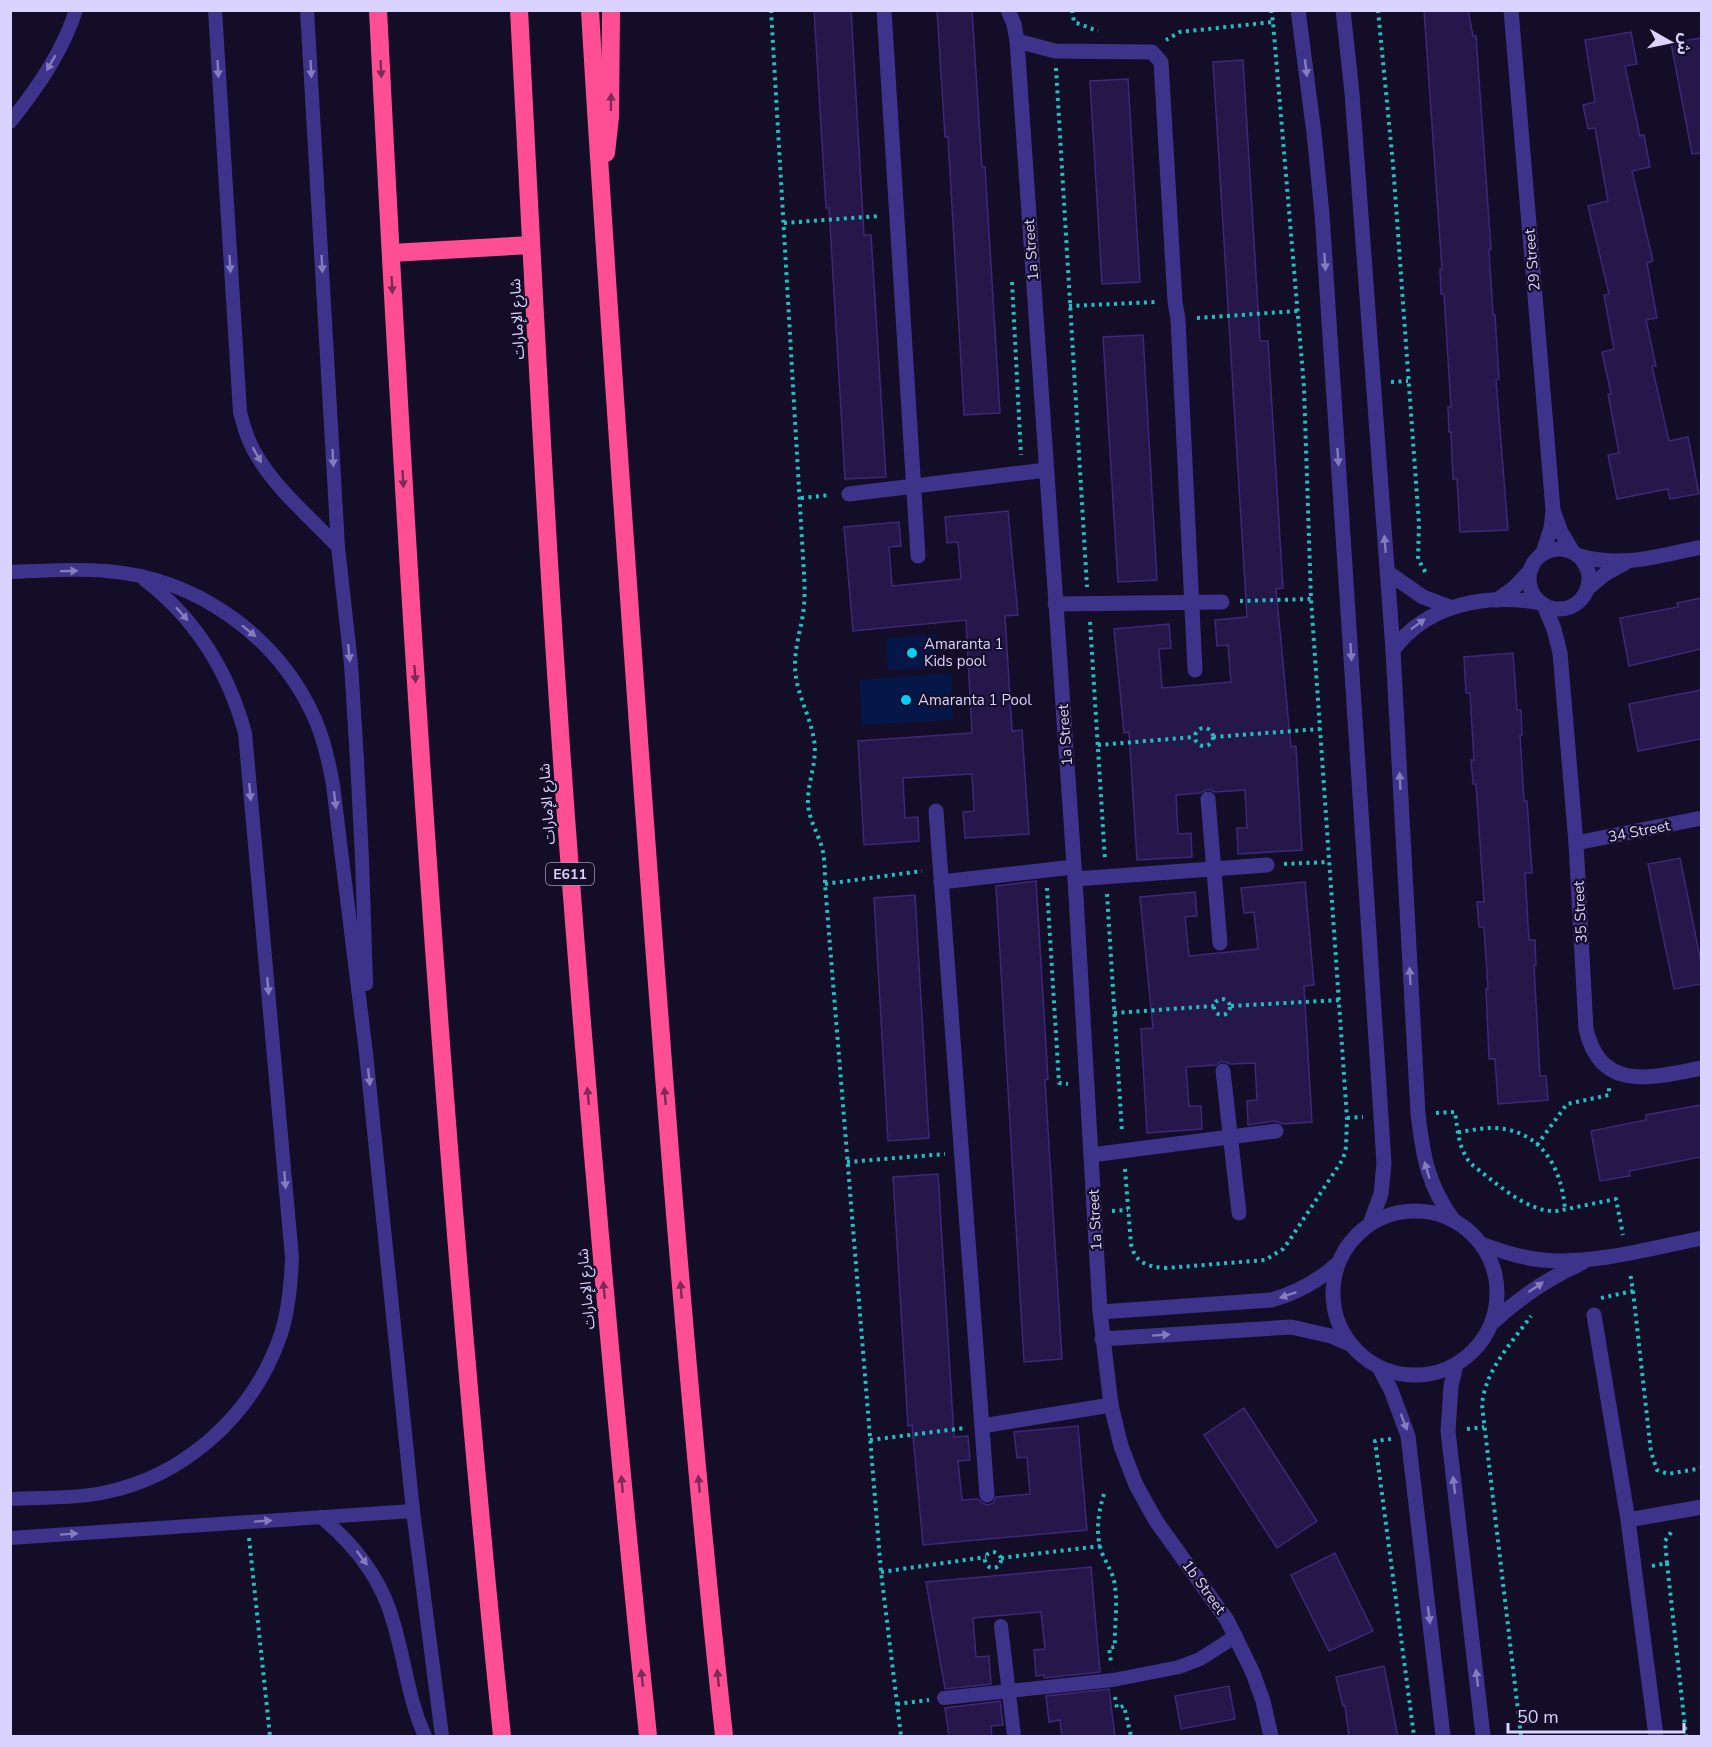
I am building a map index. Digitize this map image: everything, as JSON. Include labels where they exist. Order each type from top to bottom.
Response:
[{"type":"highway","points":[[378,10],[409,575],[439,1016],[470,1397],[502,1737]]},
{"type":"highway","name":"شارع الإمارات","points":[[519,10],[549,556],[571,879],[594,1178],[622,1489],[648,1737]]},
{"type":"highway","points":[[590,10],[662,1062],[699,1492],[724,1737]]},
{"type":"highway","points":[[600,181],[610,117],[611,10]]},
{"type":"highway","points":[[391,253],[531,245]]},
{"type":"street","points":[[884,10],[918,556]]},
{"type":"street","points":[[1298,10],[1322,214],[1381,1116],[1383,1179],[1381,1194],[1370,1224]]},
{"type":"street","points":[[1343,10],[1353,105],[1387,572],[1418,1114],[1423,1155],[1428,1173],[1439,1198],[1454,1221]]},
{"type":"street","name":"29 Street","points":[[1511,10],[1553,510],[1551,528],[1543,553]]},
{"type":"street","name":"1a Street","points":[[1014,15],[1075,873],[1102,1339],[1111,1405],[1121,1446]]},
{"type":"street","points":[[1017,41],[1055,51],[1152,52],[1161,62],[1175,302],[1178,319],[1195,670]]},
{"type":"street","points":[[849,494],[1046,470]]},
{"type":"street","name":"29 Street","points":[[1553,510],[1561,532],[1576,554]]},
{"type":"street","points":[[1497,600],[1515,587],[1530,571],[1537,558],[1557,548],[1604,561],[1628,562],[1701,547]]},
{"type":"street","points":[[1560,653],[1571,607],[1583,597],[1587,589],[1588,571],[1576,554]]},
{"type":"street","points":[[1587,589],[1605,574],[1628,562]]},
{"type":"street","points":[[1530,571],[1530,589],[1543,604],[1554,629],[1560,653]]},
{"type":"street","points":[[1387,572],[1423,597],[1450,607]]},
{"type":"street","points":[[1392,650],[1417,624],[1450,607],[1519,599],[1553,608],[1571,607]]},
{"type":"street","points":[[1055,604],[1222,602]]},
{"type":"street","name":"35 Street","points":[[1560,653],[1576,843],[1586,1029],[1593,1050],[1608,1068]]},
{"type":"street","points":[[1208,799],[1220,943]]},
{"type":"street","points":[[936,811],[987,1495]]},
{"type":"street","name":"34 Street","points":[[1576,843],[1701,818]]},
{"type":"street","points":[[941,875],[1214,869],[1267,865]]},
{"type":"street","points":[[1608,1068],[1629,1077],[1640,1078],[1701,1068]]},
{"type":"street","points":[[1223,1071],[1239,1213]]},
{"type":"street","points":[[1091,1155],[1276,1131]]},
{"type":"street","points":[[1420,1211],[1438,1214],[1454,1221],[1469,1231],[1481,1244],[1489,1258],[1497,1290],[1496,1307],[1491,1323],[1477,1347],[1456,1365],[1442,1371],[1411,1376],[1380,1369],[1349,1344],[1341,1330],[1332,1297],[1333,1280],[1338,1264],[1351,1242],[1370,1224],[1386,1216],[1420,1211]]},
{"type":"street","points":[[1481,1244],[1512,1254],[1544,1260],[1587,1260],[1701,1238]]},
{"type":"street","points":[[1491,1323],[1546,1281],[1587,1260]]},
{"type":"street","points":[[1100,1312],[1271,1300],[1306,1287],[1338,1264]]},
{"type":"street","points":[[1594,1315],[1628,1520],[1656,1737]]},
{"type":"street","points":[[1102,1339],[1291,1327],[1311,1330],[1349,1344]]},
{"type":"street","points":[[1456,1365],[1451,1386],[1448,1431],[1484,1737]]},
{"type":"street","points":[[1380,1369],[1391,1390],[1408,1436],[1443,1737]]},
{"type":"street","points":[[982,1426],[1111,1405]]},
{"type":"street","name":"1b Street","points":[[1121,1446],[1136,1485],[1156,1521],[1236,1636],[1263,1701],[1271,1737]]},
{"type":"street","points":[[1628,1520],[1701,1507]]},
{"type":"lane","points":[[10,122],[28,101],[53,60],[76,10]]},
{"type":"lane","points":[[215,10],[240,412],[251,444],[267,472],[338,547]]},
{"type":"lane","points":[[308,10],[338,547],[351,664],[359,794],[366,1053]]},
{"type":"lane","points":[[10,572],[105,571],[139,576],[171,585],[202,598],[231,616],[257,637],[280,662],[300,690],[327,752],[366,1053],[413,1511],[442,1737]]},
{"type":"lane","points":[[10,1499],[102,1493],[150,1478],[194,1453],[231,1420],[261,1379],[281,1333],[291,1283],[290,1232],[245,733],[234,698],[214,656],[181,612],[161,592],[139,576]]},
{"type":"lane","points":[[10,1538],[413,1511]]},
{"type":"lane","points":[[321,1517],[354,1548],[379,1585],[393,1621],[406,1683],[425,1737]]},
{"type":"lane","points":[[1001,1626],[1014,1737]]},
{"type":"lane","points":[[944,1698],[1113,1680],[1190,1664],[1236,1636]]},
{"type":"path","points":[[771,10],[805,596],[795,665],[800,698],[815,744],[808,806],[810,819],[824,854],[881,1572],[901,1737]]},
{"type":"path","points":[[1271,10],[1273,22]]},
{"type":"path","points":[[1378,10],[1394,176],[1419,524],[1418,559],[1432,580]]},
{"type":"path","points":[[784,223],[896,215]]},
{"type":"path","points":[[1012,275],[1022,473]]},
{"type":"path","points":[[1069,306],[1175,302]]},
{"type":"path","points":[[1178,319],[1298,311]]},
{"type":"path","points":[[801,498],[849,494]]},
{"type":"path","points":[[1222,602],[1311,598]]},
{"type":"path","points":[[1207,728],[1212,732],[1214,738],[1211,743],[1201,746],[1196,742],[1195,737],[1197,731],[1207,728]]},
{"type":"path","points":[[1214,738],[1320,729]]},
{"type":"path","points":[[1098,745],[1195,737]]},
{"type":"path","points":[[1267,865],[1329,862]]},
{"type":"path","points":[[825,884],[941,875]]},
{"type":"path","points":[[1225,999],[1231,1006],[1230,1012],[1219,1015],[1214,1005],[1215,1001],[1225,999]]},
{"type":"path","points":[[1231,1006],[1340,1000]]},
{"type":"path","points":[[1114,1013],[1214,1005]]},
{"type":"path","points":[[1537,1145],[1567,1104],[1609,1095],[1608,1068]]},
{"type":"path","points":[[1418,1114],[1455,1112],[1459,1146],[1471,1164],[1529,1205],[1547,1211],[1565,1210],[1616,1199],[1630,1269],[1621,1272]]},
{"type":"path","points":[[1347,1118],[1381,1116]]},
{"type":"path","points":[[1458,1132],[1503,1129],[1537,1145],[1555,1166],[1560,1178],[1565,1210]]},
{"type":"path","points":[[847,1162],[962,1153]]},
{"type":"path","points":[[1633,1292],[1651,1452],[1657,1470],[1668,1474],[1701,1468]]},
{"type":"path","points":[[1521,1737],[1482,1405],[1485,1386],[1492,1369],[1536,1310]]},
{"type":"path","points":[[870,1440],[982,1426]]},
{"type":"path","points":[[1104,1494],[1098,1522],[1101,1546],[1116,1587],[1115,1647],[1109,1648],[1117,1708],[1124,1706],[1131,1737]]},
{"type":"path","points":[[247,1522],[270,1737]]},
{"type":"path","points":[[1682,1527],[1671,1532],[1665,1541],[1686,1737]]},
{"type":"path","points":[[1001,1558],[1101,1546]]},
{"type":"path","points":[[881,1572],[986,1557],[989,1553],[994,1552],[999,1553],[1001,1563],[993,1568],[988,1566],[986,1557]]},
{"type":"path","points":[[1634,1568],[1667,1563]]},
{"type":"path","points":[[897,1704],[944,1698]]},
{"type":"water","name":"Amaranta 1 Kids pool","points":[[936,634],[939,668],[888,670],[886,639]]},
{"type":"water","name":"Amaranta 1 Pool","points":[[951,673],[953,720],[862,725],[859,680]]},
{"type":"building","points":[[814,10],[851,10],[864,235],[871,235],[886,477],[845,479],[829,208],[826,208]]},
{"type":"building","points":[[937,10],[972,10],[982,167],[985,167],[1000,413],[964,415],[948,137],[945,137]]},
{"type":"building","points":[[1424,10],[1468,10],[1473,36],[1476,36],[1499,379],[1496,380],[1508,530],[1460,532],[1457,479],[1453,479],[1451,432],[1449,432],[1448,407],[1451,407],[1444,294],[1441,294],[1440,269],[1442,269]]},
{"type":"building","points":[[1631,32],[1637,64],[1625,66],[1640,136],[1644,135],[1650,167],[1632,171],[1653,261],[1647,263],[1657,318],[1646,320],[1656,366],[1652,366],[1669,441],[1688,437],[1699,494],[1670,499],[1668,489],[1617,499],[1608,455],[1619,453],[1608,394],[1611,394],[1602,352],[1614,349],[1604,295],[1609,294],[1588,206],[1608,201],[1595,128],[1588,129],[1583,105],[1595,102],[1585,40]]},
{"type":"building","points":[[1701,38],[1701,153],[1692,154],[1671,43]]},
{"type":"building","points":[[1243,60],[1260,341],[1268,341],[1283,588],[1276,589],[1291,747],[1296,746],[1302,850],[1238,854],[1237,828],[1247,828],[1245,790],[1215,792],[1208,789],[1200,793],[1176,795],[1178,834],[1191,833],[1192,857],[1137,860],[1129,732],[1124,733],[1114,629],[1169,624],[1171,648],[1159,649],[1162,688],[1231,682],[1228,645],[1217,646],[1215,620],[1247,617],[1213,62]]},
{"type":"building","points":[[1128,79],[1140,282],[1102,284],[1090,81]]},
{"type":"building","points":[[1143,335],[1157,580],[1118,582],[1103,337]]},
{"type":"building","points":[[1008,511],[1018,615],[1005,616],[1012,731],[1022,730],[1029,834],[965,838],[963,812],[974,811],[972,774],[903,778],[905,818],[918,817],[919,841],[864,845],[858,741],[972,733],[966,620],[853,631],[844,527],[899,522],[901,546],[889,547],[892,586],[961,579],[958,542],[947,543],[945,517]]},
{"type":"building","points":[[1701,598],[1701,649],[1629,666],[1620,618],[1678,607],[1677,603]]},
{"type":"building","points":[[1513,653],[1517,710],[1521,710],[1522,735],[1520,735],[1524,801],[1527,801],[1532,873],[1525,873],[1529,940],[1535,940],[1536,965],[1534,965],[1540,1076],[1546,1076],[1548,1100],[1498,1104],[1495,1059],[1489,1059],[1484,927],[1479,927],[1477,902],[1484,902],[1476,784],[1473,784],[1471,760],[1474,760],[1470,693],[1466,693],[1464,657]]},
{"type":"building","points":[[1701,690],[1701,739],[1638,751],[1629,704]]},
{"type":"building","points":[[1680,858],[1701,962],[1701,984],[1674,989],[1648,864]]},
{"type":"building","points":[[1036,881],[1048,1079],[1045,1080],[1062,1359],[1024,1362],[996,886]]},
{"type":"building","points":[[1305,882],[1314,985],[1304,986],[1312,1122],[1283,1124],[1275,1121],[1248,1125],[1247,1101],[1257,1100],[1255,1063],[1230,1064],[1222,1061],[1216,1065],[1186,1067],[1189,1106],[1201,1106],[1202,1129],[1147,1133],[1141,1029],[1153,1028],[1140,897],[1195,892],[1197,916],[1185,917],[1189,956],[1258,949],[1254,912],[1244,913],[1241,888]]},
{"type":"building","points":[[915,895],[929,1138],[888,1141],[874,898]]},
{"type":"building","points":[[1701,1105],[1701,1157],[1629,1171],[1630,1176],[1600,1181],[1591,1131],[1646,1120],[1646,1115]]},
{"type":"building","points":[[938,1174],[954,1437],[968,1436],[970,1460],[958,1461],[962,1500],[978,1499],[988,1505],[993,1503],[996,1497],[1030,1494],[1027,1457],[1017,1458],[1014,1432],[1078,1426],[1087,1530],[923,1545],[912,1425],[908,1426],[893,1177]]},
{"type":"building","points":[[1244,1408],[1317,1521],[1277,1548],[1204,1435]]},
{"type":"building","points":[[1335,1553],[1373,1631],[1329,1651],[1291,1575]]},
{"type":"building","points":[[1091,1567],[1100,1672],[1044,1678],[1044,1675],[1036,1676],[1034,1650],[1045,1649],[1041,1612],[973,1618],[976,1657],[989,1656],[991,1684],[945,1689],[926,1582]]},
{"type":"building","points":[[1384,1666],[1398,1737],[1349,1737],[1345,1706],[1343,1706],[1336,1677]]},
{"type":"building","points":[[1229,1686],[1235,1719],[1181,1729],[1175,1696]]},
{"type":"building","points":[[1109,1689],[1115,1737],[1062,1737],[1060,1720],[1049,1722],[1046,1696]]},
{"type":"building","points":[[1000,1701],[1003,1725],[991,1726],[992,1737],[949,1737],[945,1708]]},
{"type":"place","name":"Amaranta 1 Kids pool","points":[[912,653]]},
{"type":"place","name":"Amaranta 1 Pool","points":[[906,700]]}]
